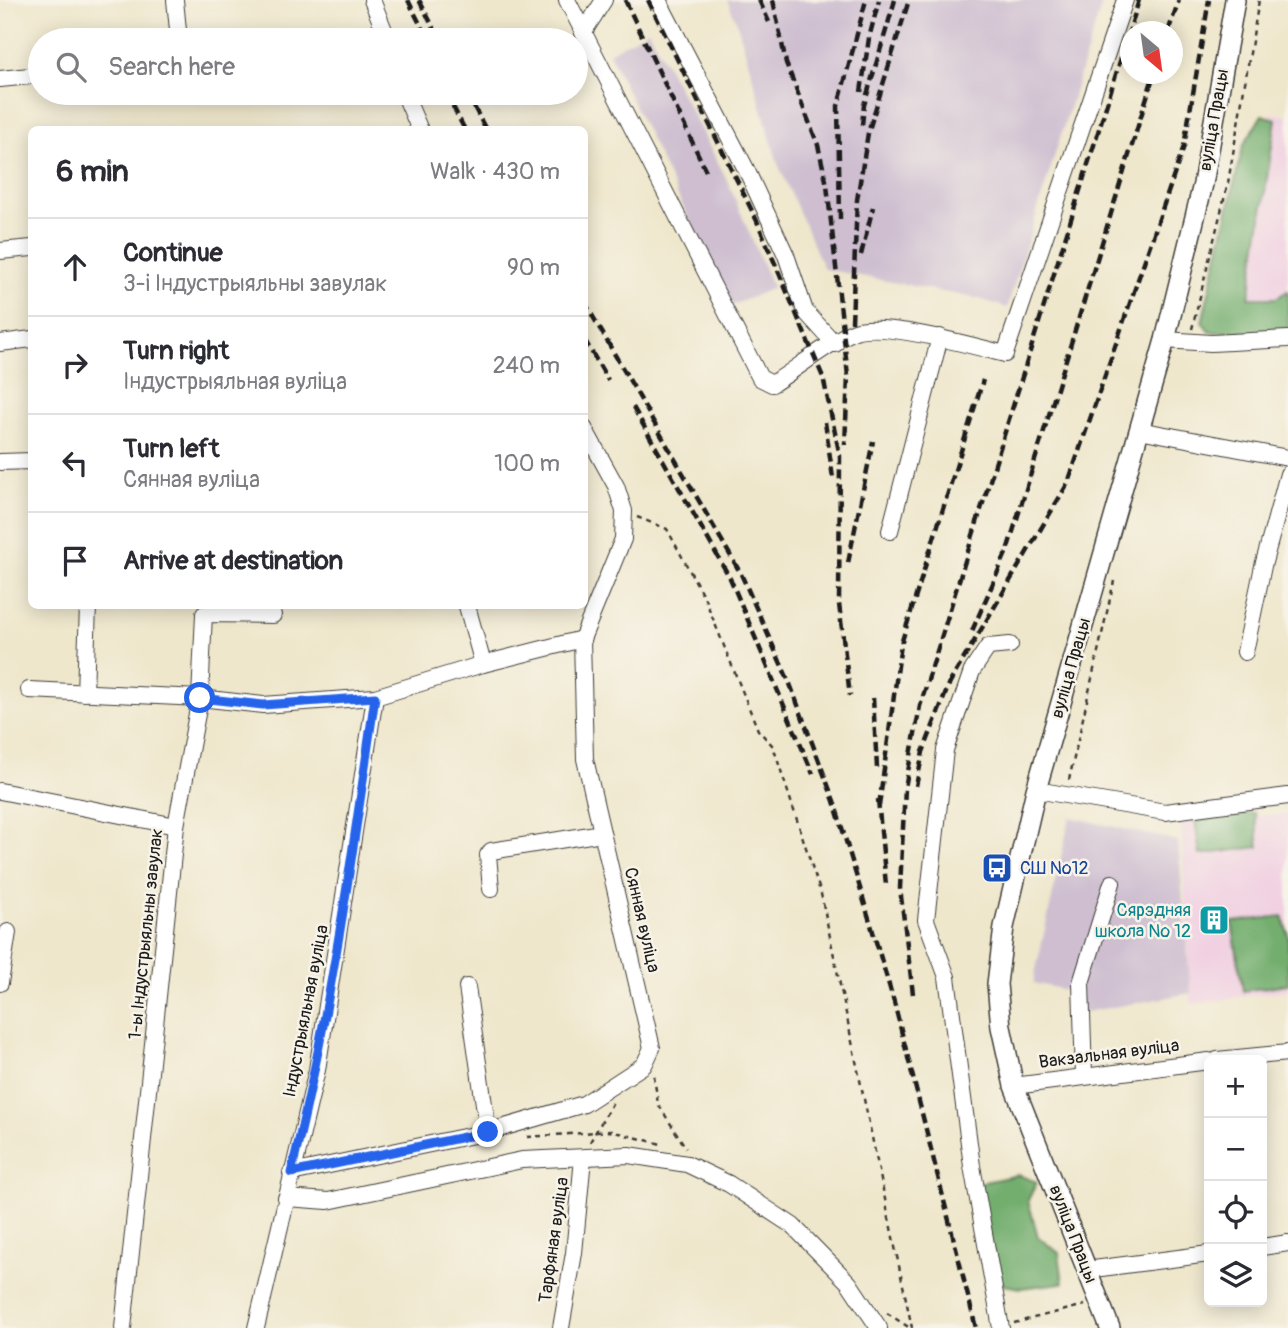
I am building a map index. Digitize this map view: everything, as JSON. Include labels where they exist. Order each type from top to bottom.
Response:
[{"type":"main road","name":"вуліца Працы","points":[[1110,1328],[1014,1086],[1001,1027],[997,984],[1004,927],[1036,790],[1165,340],[1203,184],[1235,0]]},
{"type":"street","points":[[175,0],[178,28]]},
{"type":"street","points":[[372,0],[382,28]]},
{"type":"street","points":[[567,0],[581,28]]},
{"type":"street","points":[[586,28],[604,0]]},
{"type":"street","points":[[658,0],[746,169],[786,255],[805,311],[835,344]]},
{"type":"street","points":[[588,43],[760,378],[772,384],[856,331],[868,329],[940,337],[1005,354],[1125,0]]},
{"type":"street","points":[[0,79],[28,76]]},
{"type":"street","points":[[409,105],[418,126]]},
{"type":"street","points":[[0,251],[28,248]]},
{"type":"street","points":[[890,531],[940,337]]},
{"type":"street","points":[[1165,340],[1211,343],[1288,339]]},
{"type":"street","points":[[0,343],[28,340]]},
{"type":"street","points":[[1139,430],[1288,458]]},
{"type":"street","name":"Сянная вуліца","points":[[291,1173],[488,1132],[584,1104],[643,1065],[650,1056],[652,1048],[585,759],[582,639],[623,539],[624,511],[616,486],[588,435]]},
{"type":"street","points":[[0,462],[28,461]]},
{"type":"street","points":[[1245,652],[1263,566],[1288,474]]},
{"type":"street","points":[[85,693],[88,609]]},
{"type":"street","points":[[468,609],[483,664]]},
{"type":"street","name":"1-ы Індустрыяльны завулак","points":[[124,1328],[176,826],[200,698],[204,614],[273,615]]},
{"type":"street","points":[[29,690],[200,698],[263,705],[375,697],[483,664],[582,639]]},
{"type":"street","points":[[1001,1327],[972,1166],[947,978],[926,920],[946,750],[972,671],[988,647],[1010,645]]},
{"type":"street","name":"Індустрыяльная вуліца","points":[[256,1328],[317,1070],[375,697]]},
{"type":"street","points":[[1036,790],[1165,812],[1288,796]]},
{"type":"street","points":[[0,792],[176,826]]},
{"type":"street","points":[[491,889],[488,855],[491,851],[602,833]]},
{"type":"street","points":[[1084,1075],[1081,982],[1112,883]]},
{"type":"street","points":[[0,983],[8,932]]},
{"type":"street","points":[[467,988],[488,1132]]},
{"type":"street","points":[[1261,1055],[1288,1052]]},
{"type":"street","name":"Вакзальная вуліца","points":[[1014,1086],[1204,1062]]},
{"type":"street","points":[[286,1198],[328,1201],[522,1160],[629,1155],[687,1164],[764,1205],[820,1251],[849,1283],[879,1328]]},
{"type":"street","name":"Тарфяная вуліца","points":[[561,1328],[575,1253],[583,1158]]},
{"type":"street","points":[[1267,1246],[1288,1243]]},
{"type":"street","points":[[1086,1270],[1204,1255]]},
{"type":"path","points":[[624,511],[667,529],[705,598],[758,730],[773,746],[821,894],[912,1328]]},
{"type":"path","points":[[583,1158],[614,1101]]},
{"type":"path","points":[[509,1125],[528,1137],[622,1132],[668,1146]]},
{"type":"path","points":[[680,1150],[691,1153]]},
{"type":"path","points":[[1001,1327],[1099,1301]]},
{"type":"shaded area","points":[[727,0],[1103,0],[1007,308],[980,299],[824,269],[778,164],[737,23]]},
{"type":"shaded area","points":[[648,30],[725,176],[773,288],[731,306],[609,53]]},
{"type":"shaded area","points":[[1271,113],[1288,116],[1288,324],[1220,296]]},
{"type":"shaded area","points":[[1288,814],[1288,990],[1191,1004],[1181,822]]},
{"type":"shaded area","points":[[1070,817],[1178,841],[1191,993],[1074,1014],[1070,991],[1033,983]]},
{"type":"green space","points":[[1262,115],[1276,119],[1249,298],[1276,298],[1288,291],[1288,333],[1210,332],[1202,322],[1243,146]]},
{"type":"green space","points":[[1255,813],[1259,847],[1200,855],[1195,820]]},
{"type":"green space","points":[[1283,916],[1288,936],[1288,984],[1243,991],[1232,922]]},
{"type":"green space","points":[[1018,1175],[1037,1182],[1028,1200],[1038,1237],[1059,1253],[1063,1283],[1021,1288],[997,1284],[974,1184]]},
{"type":"railway","points":[[408,0],[422,28]]},
{"type":"railway","points":[[419,0],[434,28]]},
{"type":"railway","points":[[625,0],[706,171]]},
{"type":"railway","points":[[648,0],[757,221],[823,377],[840,456],[839,604],[850,696]]},
{"type":"railway","points":[[759,0],[769,22]]},
{"type":"railway","points":[[773,0],[786,63],[818,145],[827,185],[848,376],[845,445]]},
{"type":"railway","points":[[840,219],[838,106],[866,0]]},
{"type":"railway","points":[[861,92],[869,38],[879,0]]},
{"type":"railway","points":[[862,125],[864,105],[895,0]]},
{"type":"railway","points":[[852,322],[857,200],[868,133],[909,0]]},
{"type":"railway","points":[[913,994],[900,888],[905,788],[920,706],[1139,0]]},
{"type":"railway","points":[[1172,21],[1179,0]]},
{"type":"railway","points":[[916,786],[923,752],[950,682],[1068,483],[1184,146],[1209,0]]},
{"type":"railway","points":[[972,631],[1007,551],[1151,84]]},
{"type":"railway","points":[[452,105],[463,126]]},
{"type":"railway","points":[[473,105],[484,126]]},
{"type":"railway","points":[[861,255],[873,207]]},
{"type":"railway","points":[[588,308],[741,574],[790,684],[834,801],[894,1002],[976,1328]]},
{"type":"railway","points":[[588,346],[608,380]]},
{"type":"railway","points":[[879,806],[901,644],[983,380]]},
{"type":"railway","points":[[633,407],[730,578],[813,774]]},
{"type":"railway","points":[[825,422],[833,478]]},
{"type":"railway","points":[[848,563],[873,441]]},
{"type":"railway","points":[[873,698],[877,768]]},
{"type":"railway","points":[[878,799],[886,885]]},
{"type":"place","name":"СШ №12","points":[[997,868]]},
{"type":"place","name":"Сярэдняя школа № 12","points":[[1214,920]]},
{"type":"route","points":[[200,698],[263,705],[375,697],[337,958],[317,1070],[291,1173],[488,1132]]}]
